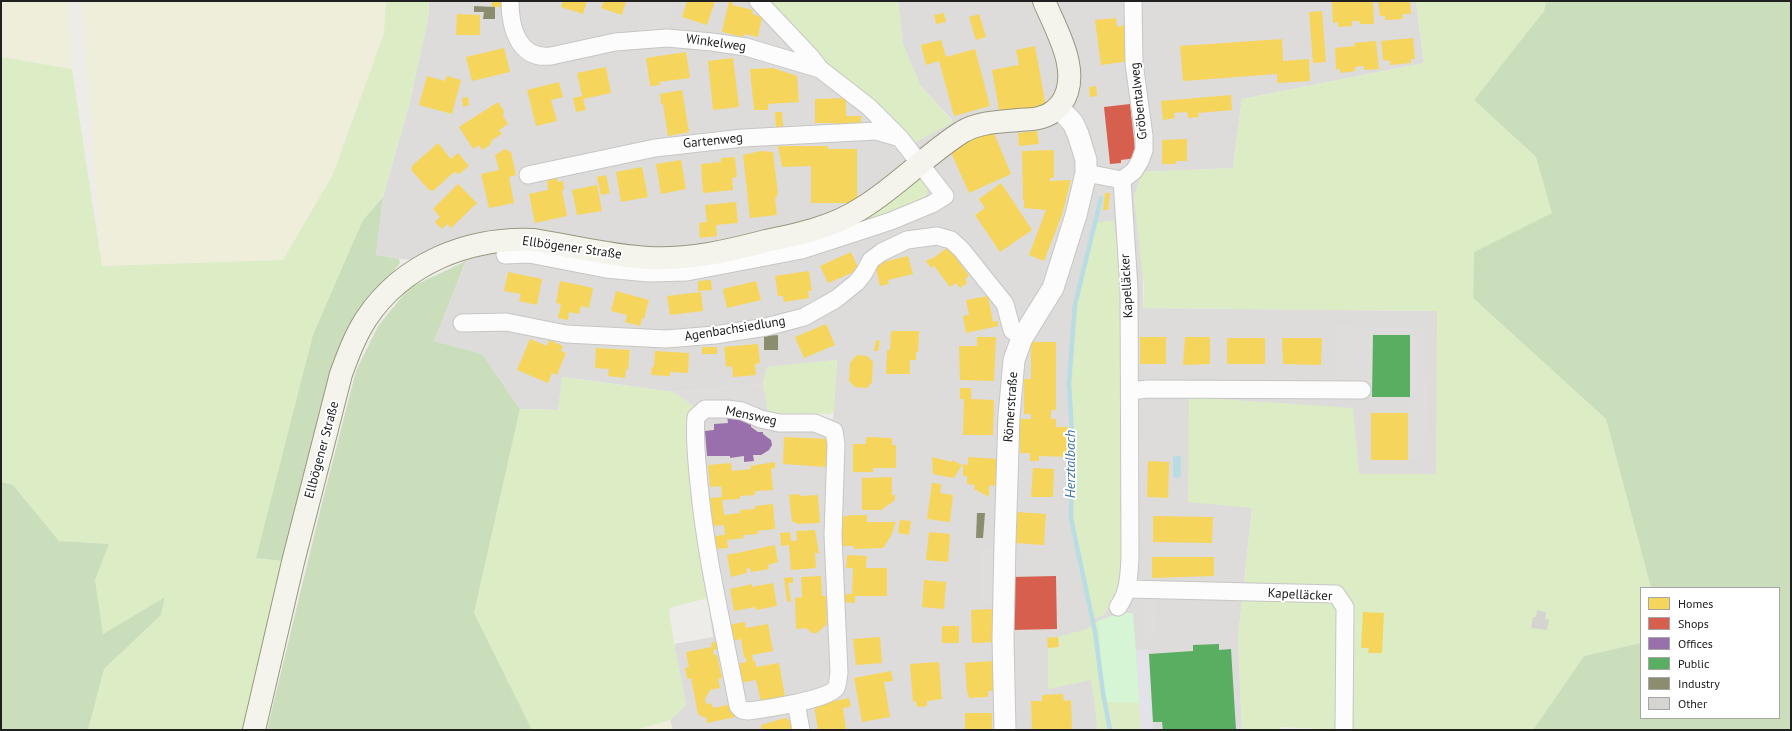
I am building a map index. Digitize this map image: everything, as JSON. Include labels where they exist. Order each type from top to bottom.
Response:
[{"type":"main road","points":[[921,163],[936,150],[968,129],[987,123],[1041,118],[1058,107],[1065,96],[1067,89],[1068,63],[1065,51],[1044,1]]},
{"type":"main road","name":"Ellbögener Straße","points":[[254,730],[293,562],[341,374],[351,348],[366,319],[381,300],[402,280],[422,266],[457,251],[479,245],[512,240],[534,240],[617,255],[651,258],[691,256],[741,248],[811,231],[844,218],[871,203],[921,163]]},
{"type":"street","name":"Winkelweg","points":[[510,1],[513,28],[519,42],[527,50],[543,56],[551,56],[615,42],[667,38],[712,42],[756,49],[820,69],[869,107],[900,138],[921,163]]},
{"type":"street","points":[[758,1],[810,56],[820,69]]},
{"type":"street","name":"Gröbentalweg","points":[[1122,180],[1134,170],[1140,161],[1144,150],[1144,136],[1134,63],[1133,1]]},
{"type":"street","name":"Römerstraße","points":[[1005,730],[1003,639],[1009,416],[1014,360],[1022,338],[1052,288],[1076,215],[1086,173],[1086,160],[1078,134],[1073,124],[1058,107]]},
{"type":"street","name":"Gartenweg","points":[[528,175],[655,148],[743,138],[876,131],[900,138]]},
{"type":"street","points":[[505,255],[529,254],[606,269],[649,273],[687,272],[802,250],[891,221],[932,204],[945,196],[921,163]]},
{"type":"street","points":[[1086,173],[1122,180]]},
{"type":"street","name":"Kapelläcker","points":[[1118,607],[1124,599],[1127,589],[1130,557],[1129,289],[1122,180]]},
{"type":"street","name":"Agenbachsiedlung","points":[[462,323],[506,322],[566,334],[666,339],[715,335],[766,327],[804,316],[836,299],[857,282],[871,260],[882,252],[907,240],[937,236],[951,240],[961,249],[1005,304],[1012,330],[1022,338]]},
{"type":"street","points":[[1130,391],[1148,389],[1362,390]]},
{"type":"street","name":"Mensweg","points":[[705,409],[742,411],[761,419],[779,423],[816,423],[834,431],[836,444],[833,535],[839,673],[836,688],[828,695],[796,703],[748,712],[742,710],[738,706],[712,581],[701,506],[695,434],[696,417],[705,409]]},
{"type":"street","name":"Kapelläcker","points":[[1127,589],[1336,594],[1346,607],[1344,730]]},
{"type":"street","points":[[796,703],[801,730]]},
{"type":"shaded area","points":[[429,1],[761,1],[953,121],[920,85],[903,44],[898,2],[1416,1],[1424,63],[1242,99],[1233,168],[1142,172],[1143,308],[1437,311],[1437,474],[1359,475],[1252,508],[1238,638],[1242,730],[673,730],[670,720],[686,705],[674,644],[713,637],[689,452],[694,407],[743,402],[761,415],[833,419],[837,360],[767,367],[763,384],[674,392],[563,377],[558,410],[520,409],[482,354],[434,341],[466,262],[399,259],[376,255],[383,197],[409,105],[428,19]],"holes":[[[920,177],[925,200],[864,221]]]},
{"type":"shaded area","points":[[639,1],[678,1],[669,31],[638,31]]},
{"type":"shaded area","points":[[1072,175],[1080,178],[1055,263],[1046,272],[1041,268],[1062,215]]},
{"type":"shaded area","points":[[1336,325],[1424,327],[1423,377],[1430,378],[1425,457],[1408,460],[1410,336],[1373,335],[1373,383],[1334,383]]},
{"type":"shaded area","points":[[763,384],[768,413],[761,415],[743,402],[694,407],[674,392]]},
{"type":"shaded area","points":[[980,548],[995,548],[994,603],[979,603]]},
{"type":"shaded area","points":[[1154,597],[1158,637],[1146,638],[1142,598]]},
{"type":"shaded area","points":[[1148,649],[1153,730],[1141,730],[1136,650]]},
{"type":"green space","points":[[1,1],[70,1],[72,69],[1,57]]},
{"type":"green space","points":[[81,1],[386,1],[384,33],[333,174],[283,260],[102,266]]},
{"type":"green space","points":[[386,1],[429,1],[428,19],[409,105],[383,197],[363,220],[256,558],[293,562],[254,730],[88,730],[104,669],[161,615],[165,597],[103,634],[95,580],[109,544],[59,541],[13,485],[1,482],[1,57],[72,69],[102,266],[283,260],[333,174],[384,33]]},
{"type":"green space","points":[[761,1],[901,1],[898,3],[903,44],[920,85],[953,122],[914,143]]},
{"type":"green space","points":[[1416,1],[1546,1],[1544,11],[1474,100],[1536,157],[1553,213],[1474,252],[1473,298],[1606,419],[1651,587],[1640,587],[1640,643],[1584,656],[1533,730],[1344,730],[1280,727],[1280,730],[1242,730],[1238,638],[1252,508],[1188,502],[1189,397],[1353,408],[1359,474],[1436,474],[1437,311],[1143,308],[1144,288],[1134,197],[1142,172],[1233,168],[1242,99],[1424,63]]},
{"type":"green space","points":[[1546,1],[1791,1],[1791,730],[1533,730],[1584,656],[1640,643],[1640,719],[1780,719],[1780,587],[1651,587],[1606,419],[1473,298],[1474,252],[1552,213],[1536,157],[1474,100],[1544,11]]},
{"type":"green space","points":[[920,177],[929,185],[925,200],[862,222],[909,187]]},
{"type":"green space","points":[[383,197],[376,255],[399,259],[400,263],[364,309],[338,348],[284,561],[256,558],[313,335],[363,220]]},
{"type":"green space","points":[[1114,220],[1123,301],[1125,474],[1121,585],[1104,615],[1093,619],[1071,518],[1072,434],[1069,383],[1075,305],[1095,223]]},
{"type":"green space","points":[[466,261],[434,341],[482,354],[520,409],[474,613],[532,730],[267,730],[323,499],[356,371],[378,326],[409,288]]},
{"type":"green space","points":[[837,360],[834,410],[830,414],[768,413],[763,384],[767,367]]},
{"type":"green space","points":[[562,377],[674,392],[694,407],[689,452],[708,598],[669,608],[674,644],[686,705],[670,720],[636,730],[532,730],[474,613],[520,409],[558,410]]},
{"type":"green space","points":[[1,482],[13,485],[59,541],[109,544],[95,580],[103,634],[165,597],[161,615],[104,669],[88,730],[1,730]]},
{"type":"green space","points":[[1119,613],[1133,613],[1140,703],[1104,702],[1098,621]]},
{"type":"green space","points":[[1098,621],[1104,701],[1140,703],[1141,730],[1096,730],[1097,722],[1091,680],[1048,689],[1048,648],[1059,647],[1058,637],[1087,629]]},
{"type":"green space","points":[[670,720],[673,730],[636,730]]},
{"type":"water","points":[[1173,456],[1181,456],[1181,476],[1177,479],[1173,476]]},
{"type":"building: Homes","points":[[492,1],[507,1],[507,7],[492,7]]},
{"type":"building: Homes","points":[[563,1],[587,1],[583,14],[561,7]]},
{"type":"building: Homes","points":[[604,1],[626,1],[622,15],[601,8]]},
{"type":"building: Homes","points":[[687,1],[715,1],[707,25],[682,17]]},
{"type":"building: Homes","points":[[729,1],[733,1],[732,5],[753,10],[752,14],[762,17],[758,37],[744,34],[743,37],[722,32]]},
{"type":"building: Homes","points":[[1373,1],[1374,24],[1360,24],[1359,21],[1352,21],[1352,26],[1338,27],[1338,22],[1333,23],[1332,2]]},
{"type":"building: Homes","points":[[1378,1],[1410,1],[1411,14],[1402,14],[1403,19],[1385,20],[1385,16],[1380,16]]},
{"type":"building: Homes","points":[[1322,11],[1326,62],[1313,63],[1309,12]]},
{"type":"building: Homes","points":[[944,13],[946,22],[936,24],[934,15]]},
{"type":"building: Homes","points":[[457,14],[480,15],[480,35],[456,35]]},
{"type":"building: Homes","points":[[979,14],[986,37],[976,40],[969,17]]},
{"type":"building: Homes","points":[[1116,18],[1117,27],[1125,25],[1130,61],[1101,65],[1095,20]]},
{"type":"building: Homes","points":[[1413,38],[1415,59],[1411,59],[1411,63],[1390,65],[1390,61],[1383,60],[1381,41]]},
{"type":"building: Homes","points":[[1282,39],[1283,61],[1309,59],[1310,81],[1277,83],[1277,74],[1183,81],[1180,46]]},
{"type":"building: Homes","points":[[941,40],[946,57],[975,49],[990,106],[954,116],[939,61],[926,65],[921,45]]},
{"type":"building: Homes","points":[[1376,41],[1379,69],[1364,70],[1364,66],[1355,67],[1355,71],[1340,73],[1340,69],[1336,69],[1335,48],[1355,46],[1354,43]]},
{"type":"building: Homes","points":[[1035,46],[1046,107],[1000,115],[992,70],[1019,65],[1016,50]]},
{"type":"building: Homes","points":[[504,48],[510,72],[472,81],[466,57]]},
{"type":"building: Homes","points":[[686,52],[690,78],[659,82],[660,85],[650,86],[646,58]]},
{"type":"building: Homes","points":[[733,58],[739,107],[713,110],[708,61]]},
{"type":"building: Homes","points":[[606,67],[611,93],[583,99],[586,110],[576,112],[573,98],[582,96],[577,73]]},
{"type":"building: Homes","points":[[773,68],[797,76],[799,102],[768,104],[768,110],[754,110],[750,69]]},
{"type":"building: Homes","points":[[427,76],[445,81],[447,76],[461,80],[452,114],[419,105]]},
{"type":"building: Homes","points":[[559,82],[563,97],[551,100],[557,121],[536,126],[527,90]]},
{"type":"building: Homes","points":[[1096,86],[1097,96],[1090,97],[1089,87]]},
{"type":"building: Homes","points":[[682,90],[689,132],[668,136],[660,94]]},
{"type":"building: Homes","points":[[1231,95],[1232,110],[1198,113],[1199,117],[1188,118],[1187,112],[1174,113],[1175,118],[1163,120],[1161,101]]},
{"type":"building: Homes","points":[[468,97],[469,105],[463,107],[462,98]]},
{"type":"building: Homes","points":[[846,98],[846,116],[861,116],[861,128],[834,128],[834,123],[815,123],[815,99]]},
{"type":"building: Homes","points":[[498,102],[504,111],[503,116],[508,124],[499,130],[502,134],[492,140],[490,145],[482,150],[479,145],[473,149],[459,127]]},
{"type":"building: Homes","points":[[775,112],[782,112],[783,127],[776,128]]},
{"type":"building: Homes","points":[[993,131],[1011,174],[969,193],[950,150]]},
{"type":"building: Homes","points":[[1037,131],[1039,144],[1019,146],[1018,133]]},
{"type":"building: Homes","points":[[1187,139],[1187,161],[1176,161],[1176,164],[1162,164],[1162,140]]},
{"type":"building: Homes","points":[[438,143],[451,159],[458,153],[469,166],[459,174],[454,172],[433,191],[429,190],[411,170],[413,165]]},
{"type":"building: Homes","points":[[778,146],[828,146],[828,149],[857,149],[857,203],[811,203],[811,166],[782,167]]},
{"type":"building: Homes","points":[[505,149],[511,152],[516,175],[509,177],[514,203],[489,208],[481,174],[499,170],[495,155]]},
{"type":"building: Homes","points":[[1054,150],[1054,178],[1050,178],[1050,181],[1071,180],[1062,215],[1044,261],[1029,255],[1046,210],[1024,208],[1022,151]]},
{"type":"building: Homes","points":[[761,151],[773,152],[778,194],[775,199],[777,215],[750,218],[743,155]]},
{"type":"building: Homes","points":[[735,157],[737,177],[732,178],[733,190],[703,193],[701,164],[721,162],[721,158]]},
{"type":"building: Homes","points":[[681,160],[686,189],[661,194],[656,164]]},
{"type":"building: Homes","points":[[642,167],[648,197],[621,202],[616,172]]},
{"type":"building: Homes","points":[[557,175],[558,182],[563,181],[564,190],[562,190],[567,216],[535,223],[529,194],[548,190],[547,177]]},
{"type":"building: Homes","points":[[606,175],[610,193],[601,195],[597,177]]},
{"type":"building: Homes","points":[[1001,183],[1032,230],[1000,252],[975,215],[985,208],[979,199]]},
{"type":"building: Homes","points":[[458,184],[477,203],[451,228],[447,224],[442,229],[435,222],[440,217],[433,209]]},
{"type":"building: Homes","points":[[597,185],[602,211],[577,215],[572,190]]},
{"type":"building: Homes","points":[[1105,193],[1110,193],[1108,210],[1103,210]]},
{"type":"building: Homes","points":[[736,202],[738,223],[716,225],[717,236],[700,238],[699,223],[707,222],[705,205]]},
{"type":"building: Homes","points":[[948,247],[969,276],[965,279],[967,283],[960,288],[956,283],[950,287],[934,266],[931,268],[926,261],[931,258],[932,259]]},
{"type":"building: Homes","points":[[851,252],[859,270],[828,283],[820,266]]},
{"type":"building: Homes","points":[[908,256],[913,274],[888,280],[889,284],[880,286],[875,264]]},
{"type":"building: Homes","points":[[809,271],[812,291],[808,291],[809,298],[784,302],[783,296],[778,296],[775,276]]},
{"type":"building: Homes","points":[[508,272],[542,279],[537,305],[519,301],[521,294],[504,291]]},
{"type":"building: Homes","points":[[711,280],[712,290],[698,291],[698,281]]},
{"type":"building: Homes","points":[[560,281],[593,288],[589,308],[581,306],[579,314],[569,312],[568,320],[558,318],[561,304],[556,303]]},
{"type":"building: Homes","points":[[756,281],[761,300],[727,308],[723,289]]},
{"type":"building: Homes","points":[[616,291],[649,300],[644,319],[642,318],[640,326],[625,322],[627,315],[611,311]]},
{"type":"building: Homes","points":[[701,292],[703,311],[670,315],[667,296]]},
{"type":"building: Homes","points":[[988,296],[993,322],[998,321],[998,326],[966,333],[963,316],[969,315],[966,300]]},
{"type":"building: Homes","points":[[826,324],[835,345],[804,358],[795,337]]},
{"type":"building: Homes","points":[[891,331],[919,331],[918,352],[916,352],[916,360],[910,360],[910,374],[886,374],[887,350],[890,350]]},
{"type":"building: Homes","points":[[977,337],[996,337],[994,381],[960,380],[959,346],[977,346]]},
{"type":"building: Homes","points":[[1140,337],[1166,337],[1166,364],[1140,364]]},
{"type":"building: Homes","points":[[1185,337],[1210,337],[1210,364],[1183,365]]},
{"type":"building: Homes","points":[[1227,338],[1265,338],[1265,364],[1227,364]]},
{"type":"building: Homes","points":[[1282,338],[1322,338],[1321,365],[1283,364]]},
{"type":"building: Homes","points":[[530,339],[547,346],[549,340],[563,346],[561,351],[566,353],[557,375],[552,373],[548,383],[517,370]]},
{"type":"building: Homes","points":[[876,340],[880,341],[878,351],[874,351]]},
{"type":"building: Homes","points":[[1031,342],[1056,342],[1056,410],[1051,410],[1051,419],[1056,419],[1056,427],[1068,427],[1068,457],[1039,456],[1039,461],[1030,461],[1030,453],[1020,453],[1020,419],[1031,419],[1031,414],[1024,414],[1024,379],[1031,379]]},
{"type":"building: Homes","points":[[758,344],[760,363],[755,364],[756,375],[733,377],[732,366],[726,367],[724,347]]},
{"type":"building: Homes","points":[[702,347],[717,347],[717,354],[702,354]]},
{"type":"building: Homes","points":[[596,348],[630,350],[628,370],[626,369],[625,378],[608,376],[609,369],[595,368]]},
{"type":"building: Homes","points":[[655,351],[689,353],[688,373],[670,372],[670,376],[651,375],[652,367],[654,367]]},
{"type":"building: Homes","points":[[857,355],[867,356],[873,362],[872,382],[867,388],[855,387],[849,381],[850,363]]},
{"type":"building: Homes","points":[[960,388],[971,388],[971,399],[994,400],[993,435],[963,435],[964,399],[960,399]]},
{"type":"building: Homes","points":[[1371,413],[1408,413],[1408,460],[1371,460]]},
{"type":"building: Homes","points":[[784,437],[829,439],[827,467],[783,464]]},
{"type":"building: Homes","points":[[866,437],[892,438],[892,445],[896,445],[896,468],[873,468],[873,472],[853,472],[853,444],[866,444]]},
{"type":"building: Homes","points":[[932,457],[952,462],[952,460],[962,465],[954,478],[933,474]]},
{"type":"building: Homes","points":[[968,457],[997,459],[996,486],[989,485],[989,497],[974,489],[975,485],[967,484],[967,476],[963,476],[963,464],[968,465]]},
{"type":"building: Homes","points":[[1148,461],[1169,462],[1168,498],[1147,497]]},
{"type":"building: Homes","points":[[775,462],[775,468],[771,469],[773,490],[755,491],[755,495],[740,496],[740,499],[722,500],[724,515],[740,513],[740,510],[755,509],[755,506],[773,504],[775,529],[757,531],[758,534],[743,535],[744,538],[727,540],[728,548],[714,549],[713,536],[725,535],[724,525],[713,526],[710,498],[722,497],[721,486],[710,487],[708,465],[731,463],[732,471],[751,469],[750,466]]},
{"type":"building: Homes","points":[[1033,468],[1054,469],[1053,497],[1031,497]]},
{"type":"building: Homes","points":[[892,477],[892,495],[895,495],[895,500],[881,510],[862,510],[862,478]]},
{"type":"building: Homes","points":[[932,483],[941,484],[940,493],[953,495],[950,522],[927,519]]},
{"type":"building: Homes","points":[[800,494],[800,496],[818,495],[820,523],[796,524],[796,522],[792,522],[789,495]]},
{"type":"building: Homes","points":[[1017,512],[1046,514],[1044,545],[1015,543]]},
{"type":"building: Homes","points":[[867,515],[867,522],[896,522],[891,536],[883,548],[854,549],[854,546],[842,546],[842,517]]},
{"type":"building: Homes","points":[[1153,516],[1213,517],[1212,543],[1153,542]]},
{"type":"building: Homes","points":[[900,520],[911,521],[909,535],[898,533]]},
{"type":"building: Homes","points":[[815,530],[819,553],[815,553],[816,568],[791,570],[789,545],[781,546],[780,533],[790,532],[791,541],[797,541],[796,531]]},
{"type":"building: Homes","points":[[929,532],[950,534],[948,562],[926,560]]},
{"type":"building: Homes","points":[[775,545],[778,562],[768,565],[769,569],[751,572],[750,568],[746,569],[747,573],[731,577],[727,555]]},
{"type":"building: Homes","points":[[847,555],[867,556],[866,568],[887,568],[887,596],[855,596],[855,603],[843,602],[843,594],[852,594],[853,568],[846,568]]},
{"type":"building: Homes","points":[[1152,557],[1214,557],[1214,576],[1152,578]]},
{"type":"building: Homes","points":[[821,576],[822,596],[826,596],[827,624],[817,633],[812,633],[806,628],[796,629],[795,598],[802,597],[801,577]]},
{"type":"building: Homes","points":[[793,577],[793,583],[788,583],[791,601],[787,602],[784,578]]},
{"type":"building: Homes","points":[[924,580],[946,582],[944,609],[922,607]]},
{"type":"building: Homes","points":[[773,583],[777,606],[756,610],[755,607],[734,611],[730,589],[752,584],[752,587]]},
{"type":"building: Homes","points":[[997,609],[998,642],[972,643],[971,610]]},
{"type":"building: Homes","points":[[1363,612],[1384,613],[1382,653],[1368,653],[1369,648],[1361,648]]},
{"type":"building: Homes","points":[[745,622],[746,628],[768,624],[773,651],[752,655],[753,661],[755,661],[756,667],[779,663],[785,697],[761,702],[756,680],[740,683],[737,664],[747,662],[744,657],[741,639],[732,641],[727,625]]},
{"type":"building: Homes","points":[[942,626],[959,626],[959,643],[942,643]]},
{"type":"building: Homes","points":[[880,637],[882,663],[856,665],[853,639]]},
{"type":"building: Homes","points":[[1058,637],[1059,647],[1048,648],[1047,638]]},
{"type":"building: Homes","points":[[719,641],[720,649],[713,650],[714,655],[717,655],[722,678],[718,679],[720,688],[710,690],[705,699],[706,704],[710,703],[714,708],[732,704],[735,717],[707,723],[706,717],[698,714],[691,678],[687,679],[685,668],[689,667],[686,652],[712,647],[711,643]]},
{"type":"building: Homes","points":[[993,661],[995,691],[988,691],[988,697],[969,698],[967,693],[965,663]]},
{"type":"building: Homes","points":[[939,662],[942,699],[927,701],[927,706],[917,707],[916,701],[913,702],[910,664]]},
{"type":"building: Homes","points":[[891,671],[893,681],[884,682],[890,717],[862,722],[854,678]]},
{"type":"building: Homes","points":[[1063,694],[1064,701],[1071,700],[1072,730],[1032,730],[1031,701],[1042,701],[1042,695]]},
{"type":"building: Homes","points":[[849,698],[851,707],[843,708],[846,729],[818,730],[814,705]]},
{"type":"building: Homes","points":[[965,713],[992,713],[992,730],[965,730]]},
{"type":"building: Homes","points":[[785,718],[791,721],[797,730],[762,730],[761,725]]},
{"type":"building: Shops","points":[[1130,104],[1136,158],[1121,160],[1121,163],[1110,164],[1104,107]]},
{"type":"building: Shops","points":[[1056,576],[1057,629],[1012,630],[1011,577]]},
{"type":"building: Offices","points":[[745,415],[751,423],[751,427],[758,432],[763,432],[763,434],[771,440],[772,445],[769,450],[761,455],[753,455],[754,461],[744,462],[744,456],[730,458],[730,456],[707,456],[705,431],[714,430],[714,424],[728,423],[727,416]]},
{"type":"building: Public","points":[[1373,335],[1410,335],[1410,397],[1372,397]]},
{"type":"building: Public","points":[[1219,644],[1219,650],[1231,649],[1236,730],[1163,730],[1162,722],[1153,722],[1149,654],[1193,651],[1193,645]]},
{"type":"building: Industry","points":[[474,6],[495,7],[495,19],[483,19],[484,12],[474,12]]},
{"type":"building: Industry","points":[[778,335],[778,350],[764,350],[764,336]]},
{"type":"building: Industry","points":[[977,513],[985,513],[983,538],[976,538]]},
{"type":"building: Other","points":[[1537,610],[1546,612],[1545,619],[1549,619],[1547,630],[1531,628],[1533,617],[1536,617]]},
{"type":"waterway","name":"Herztalbach","points":[[1101,198],[1075,305],[1069,383],[1072,434],[1071,518],[1095,632],[1103,693],[1110,730]]}]
